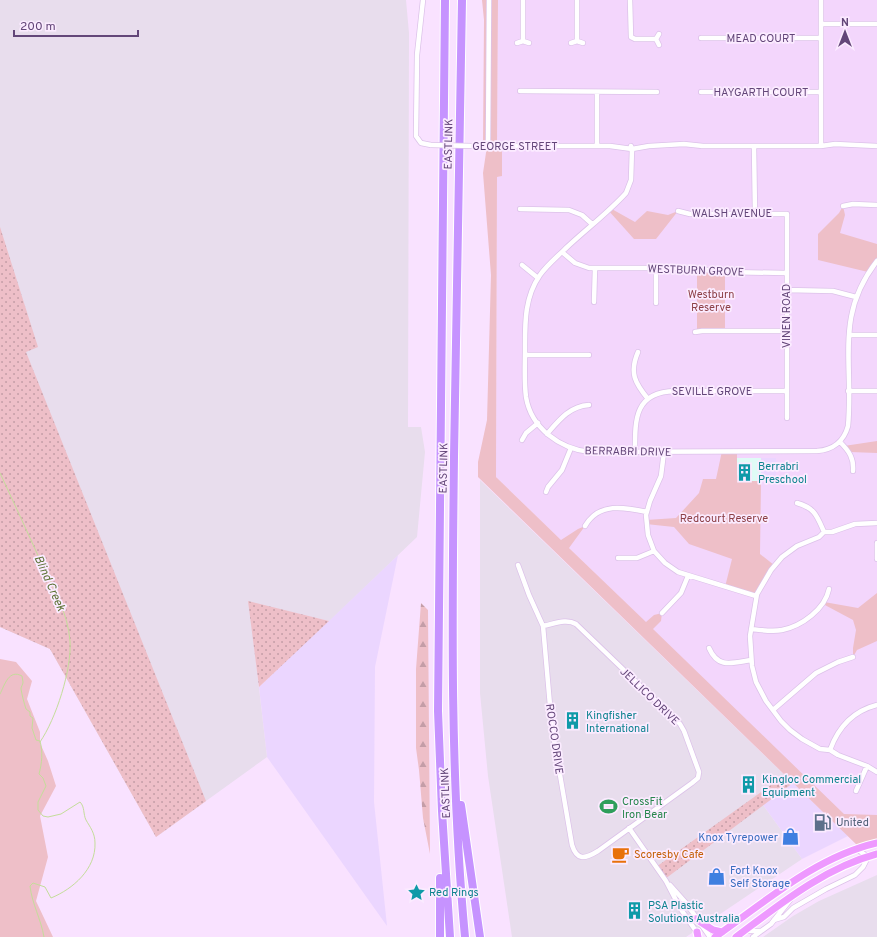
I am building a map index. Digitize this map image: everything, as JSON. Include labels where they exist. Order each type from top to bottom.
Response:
[{"type":"highway","name":"EASTLINK","points":[[446,0],[438,711],[443,838],[450,937]]},
{"type":"highway","name":"EASTLINK","points":[[462,0],[453,578],[453,703],[465,937]]},
{"type":"highway","points":[[438,711],[440,937]]},
{"type":"highway","points":[[456,782],[462,810],[480,937]]},
{"type":"main road","points":[[715,937],[804,875],[832,859],[877,843]]},
{"type":"main road","points":[[736,937],[792,897],[835,870],[877,854]]},
{"type":"main road","points":[[696,919],[713,930],[722,932]]},
{"type":"street","name":"GEORGE STREET","points":[[423,0],[417,55],[416,136],[421,143],[431,145],[473,146],[610,146],[622,144],[631,148],[638,144],[648,146],[687,144],[703,146],[877,146]]},
{"type":"street","points":[[488,146],[489,0]]},
{"type":"street","points":[[523,0],[523,41]]},
{"type":"street","points":[[577,0],[577,41]]},
{"type":"street","points":[[630,0],[631,37],[635,39],[656,39]]},
{"type":"street","points":[[821,0],[821,146]]},
{"type":"street","points":[[821,24],[877,24]]},
{"type":"street","points":[[656,39],[659,34]]},
{"type":"street","name":"MEAD COURT","points":[[701,38],[821,38]]},
{"type":"street","points":[[656,39],[659,45]]},
{"type":"street","points":[[517,43],[523,41],[529,43]]},
{"type":"street","points":[[571,43],[577,41],[583,43]]},
{"type":"street","points":[[520,92],[657,92]]},
{"type":"street","points":[[597,92],[597,146]]},
{"type":"street","name":"HAYGARTH COURT","points":[[701,92],[821,92]]},
{"type":"street","points":[[754,146],[755,213]]},
{"type":"street","name":"BERRABRI DRIVE","points":[[631,148],[630,180],[626,193],[546,267],[538,278],[530,294],[526,308],[525,387],[530,410],[538,423],[547,434],[556,441],[571,448],[590,452],[817,451],[830,448],[840,442]]},
{"type":"street","points":[[843,206],[853,204],[877,205]]},
{"type":"street","points":[[520,209],[569,210],[582,215],[592,224]]},
{"type":"street","name":"WALSH AVENUE","points":[[678,211],[690,214],[787,214]]},
{"type":"street","name":"VINEN ROAD","points":[[787,214],[787,418]]},
{"type":"street","name":"WESTBURN GROVE","points":[[562,252],[575,263],[584,267],[690,268],[725,272],[786,273]]},
{"type":"street","points":[[853,471],[851,454],[840,442],[846,433],[848,426],[850,319],[856,297],[868,272],[877,261]]},
{"type":"street","points":[[522,265],[538,278]]},
{"type":"street","points":[[594,302],[595,268]]},
{"type":"street","points":[[656,268],[656,304]]},
{"type":"street","points":[[786,290],[833,291],[856,297]]},
{"type":"street","points":[[695,332],[786,331]]},
{"type":"street","points":[[849,335],[877,335]]},
{"type":"street","points":[[635,452],[637,417],[641,407],[648,399],[637,384],[634,376],[633,366],[638,352]]},
{"type":"street","points":[[525,355],[589,355]]},
{"type":"street","name":"SEVILLE GROVE","points":[[648,399],[660,393],[670,391],[787,391]]},
{"type":"street","points":[[848,392],[877,391]]},
{"type":"street","points":[[547,434],[567,413],[578,407],[589,405]]},
{"type":"street","points":[[522,440],[526,433],[538,423]]},
{"type":"street","points":[[546,492],[548,487],[564,467],[571,448]]},
{"type":"street","points":[[664,452],[661,476],[647,512],[647,531],[654,551],[668,566],[678,572],[756,596]]},
{"type":"street","points":[[797,503],[811,509],[818,518],[824,532]]},
{"type":"street","points":[[585,526],[592,517],[607,510],[624,508],[647,512]]},
{"type":"street","points":[[877,523],[855,524],[832,532],[824,532],[819,537],[797,546],[782,558],[767,576],[756,596],[750,646],[751,660],[756,682],[773,710],[785,725],[802,739],[822,749],[830,750],[838,755],[867,766],[877,772]]},
{"type":"street","points":[[877,543],[877,559]]},
{"type":"street","points":[[618,558],[637,558],[654,551]]},
{"type":"street","name":"ROCCO DRIVE","points":[[518,566],[543,626],[552,728],[575,853],[580,857],[590,856],[629,828]]},
{"type":"street","points":[[662,613],[683,591],[688,576]]},
{"type":"street","points":[[751,629],[777,630],[795,626],[822,606],[827,597],[829,588]]},
{"type":"street","name":"JELLICO DRIVE","points":[[543,626],[566,621],[576,624],[680,724],[684,731],[700,776],[629,828]]},
{"type":"street","points":[[709,648],[716,659],[724,663],[751,660]]},
{"type":"street","points":[[773,710],[816,673],[838,662],[853,657]]},
{"type":"street","points":[[830,750],[837,734],[850,719],[864,709],[877,705]]},
{"type":"street","points":[[856,791],[867,766]]},
{"type":"street","points":[[629,828],[666,881],[686,903],[710,937]]},
{"type":"street","points":[[774,920],[784,917],[793,908],[826,889],[855,875],[863,867],[868,857],[857,849]]},
{"type":"street","points":[[666,881],[678,905],[699,935]]},
{"type":"street","points":[[753,937],[774,920],[792,897]]},
{"type":"street","points":[[745,931],[761,931]]},
{"type":"shaded area","points":[[0,0],[406,0],[409,33],[408,427],[421,427],[425,452],[417,537],[329,621],[249,602],[267,757],[156,837],[50,649],[0,627]]},
{"type":"shaded area","points":[[498,0],[877,0],[877,815],[844,815],[496,477],[497,177],[501,176],[497,146]]},
{"type":"shaded area","points":[[737,458],[761,458],[761,481],[743,481],[737,475]]},
{"type":"shaded area","points":[[761,458],[776,458],[776,481],[761,481]]},
{"type":"shaded area","points":[[480,480],[793,783],[763,805],[802,859],[686,937],[512,937],[488,776],[480,693]]},
{"type":"shaded area","points":[[398,555],[375,667],[374,802],[387,926],[267,757],[259,687]]},
{"type":"shaded area","points":[[793,783],[848,836],[802,859],[763,805]]},
{"type":"shaded area","points":[[877,875],[877,937],[763,937],[793,916],[819,901]]},
{"type":"green space","points":[[482,0],[498,0],[497,145],[502,146],[502,176],[497,177],[496,477],[561,540],[585,526],[569,548],[646,622],[654,615],[662,613],[661,621],[653,629],[844,814],[877,815],[877,843],[860,848],[478,477],[478,462],[487,420],[491,275],[483,173],[487,146],[483,146],[484,20]]},
{"type":"green space","points":[[843,206],[845,215],[840,233],[877,244],[877,261],[868,272],[818,260],[818,234],[839,213]]},
{"type":"green space","points":[[610,208],[635,222],[647,211],[668,215],[678,211],[656,239],[634,239],[608,210]]},
{"type":"green space","points":[[0,227],[38,347],[26,352],[206,801],[156,837],[50,649],[0,627]]},
{"type":"green space","name":"Westburn Reserve","points":[[697,269],[725,272],[725,331],[697,332]]},
{"type":"green space","points":[[877,441],[877,453],[850,452],[844,446]]},
{"type":"green space","name":"Redcourt Reserve","points":[[722,451],[737,451],[737,475],[743,481],[761,481],[760,554],[774,565],[757,594],[725,587],[732,559],[689,544],[674,527],[646,524],[646,520],[676,518],[699,493],[703,479],[716,479]]},
{"type":"green space","points":[[877,593],[877,641],[857,650],[853,657],[856,630],[853,620],[823,604],[824,602],[858,608]]},
{"type":"green space","points":[[248,601],[329,621],[259,687]]},
{"type":"green space","points":[[421,603],[428,610],[430,854],[423,818],[416,748],[416,669]]},
{"type":"green space","points":[[0,659],[16,662],[32,681],[27,699],[40,732],[40,743],[48,761],[56,786],[40,816],[48,857],[36,901],[53,937],[0,937]]},
{"type":"green space","points":[[785,775],[793,783],[665,879],[656,867]]},
{"type":"waterway","name":"Blind Creek","points":[[0,473],[59,600],[69,631],[70,652],[66,679],[52,720],[40,742]]},
{"type":"waterway","points":[[0,694],[11,676],[14,674],[22,676],[23,682],[21,689],[24,702],[26,709],[30,712],[30,716],[33,718],[32,728],[36,740],[40,741],[42,749],[39,774],[43,778],[46,786],[38,802],[38,810],[43,816],[48,817],[61,814],[80,802],[83,806],[85,818],[95,839],[92,861],[82,877],[67,889],[51,898],[45,887],[33,883],[30,886],[44,937]]},
{"type":"place","name":"Berrabri Preschool","points":[[745,472]]},
{"type":"place","name":"Kingfisher International","points":[[573,721]]},
{"type":"place","name":"Kingloc Commercial Equipment","points":[[749,785]]},
{"type":"place","name":"CrossFit Iron Bear","points":[[609,807]]},
{"type":"place","name":"United","points":[[823,822]]},
{"type":"place","name":"Knox Tyrepower","points":[[791,837]]},
{"type":"place","name":"Scoresby Cafe","points":[[621,854]]},
{"type":"place","name":"Fort Knox Self Storage","points":[[717,876]]},
{"type":"place","name":"Red Rings","points":[[416,892]]},
{"type":"place","name":"PSA Plastic Solutions Australia","points":[[635,911]]}]
